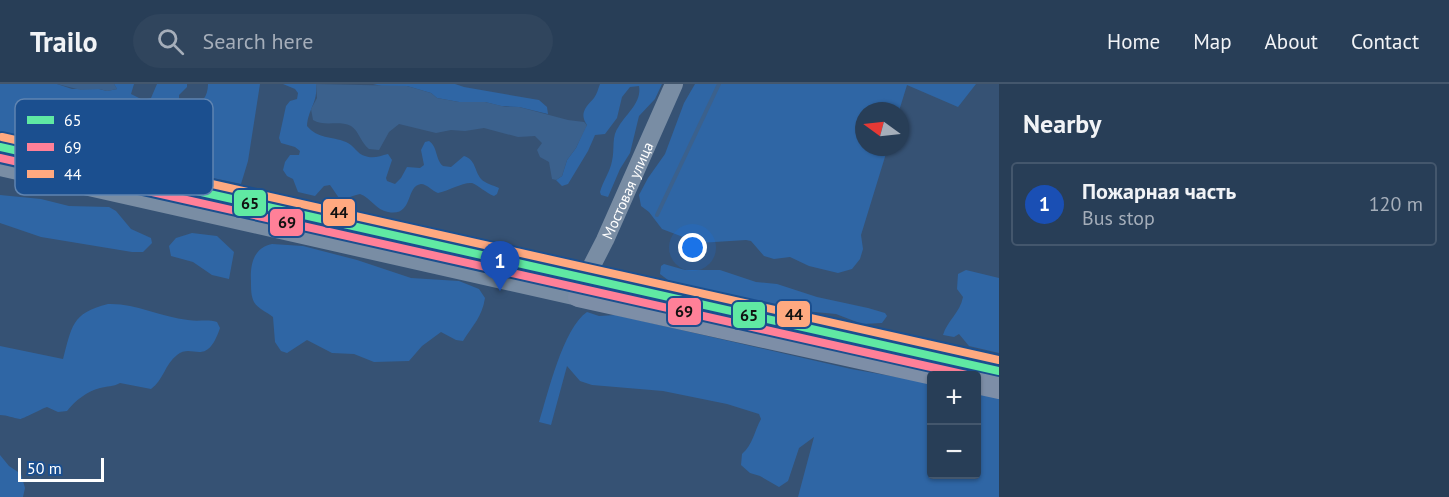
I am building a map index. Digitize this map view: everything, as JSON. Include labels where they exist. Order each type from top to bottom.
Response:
[{"type":"main road","name":"Мостовая улица","points":[[578,297],[674,84]]},
{"type":"main road","points":[[0,147],[15,150]]},
{"type":"main road","points":[[0,167],[15,170]]},
{"type":"main road","points":[[213,194],[999,371]]},
{"type":"main road","points":[[124,195],[927,373]]},
{"type":"main road","points":[[981,385],[999,389]]},
{"type":"shaded area","points":[[0,84],[57,84],[72,89],[107,91],[117,89],[114,84],[134,84],[131,94],[141,99],[15,99],[15,135],[0,132]]},
{"type":"shaded area","points":[[57,84],[114,84],[117,89],[81,90]]},
{"type":"shaded area","points":[[157,84],[187,84],[179,95],[179,99],[147,99],[151,98]]},
{"type":"shaded area","points":[[208,84],[260,84],[248,161],[241,184],[213,178],[213,99],[204,99]]},
{"type":"shaded area","points":[[283,84],[316,84],[316,96],[307,126],[320,135],[349,143],[365,156],[388,154],[392,160],[387,181],[395,184],[407,167],[420,168],[424,165],[421,150],[425,142],[429,141],[434,146],[443,166],[451,167],[464,156],[468,158],[481,179],[499,188],[497,194],[494,196],[472,183],[438,193],[421,184],[413,190],[402,210],[388,212],[360,194],[342,200],[330,185],[324,186],[315,196],[298,192],[293,179],[283,170],[290,155],[299,155],[300,151],[281,143],[279,138],[286,106],[290,101],[297,99],[298,93],[295,89]]},
{"type":"shaded area","points":[[316,84],[407,86],[431,93],[437,98],[519,107],[584,122],[587,125],[576,148],[567,160],[562,176],[556,180],[552,179],[549,162],[540,157],[537,150],[542,143],[535,136],[518,137],[484,128],[436,133],[399,124],[389,132],[379,150],[369,149],[351,126],[313,120],[311,109],[317,98]]},
{"type":"shaded area","points":[[373,84],[455,84],[539,100],[547,107],[548,114],[485,102],[459,102],[437,98],[431,93],[407,86],[386,87]]},
{"type":"shaded area","points":[[600,84],[662,84],[655,99],[639,116],[630,153],[608,197],[601,195],[600,192],[611,165],[615,134],[636,102],[639,86],[630,87],[622,97],[617,118],[605,134],[595,135],[568,184],[562,186],[556,180],[562,176],[567,160],[576,148],[587,125],[584,110],[595,96]]},
{"type":"shaded area","points":[[695,84],[976,84],[958,107],[907,85],[902,102],[855,102],[855,156],[885,156],[861,235],[863,249],[860,259],[852,269],[838,273],[809,266],[790,257],[774,259],[764,256],[751,241],[699,243],[662,229],[649,212],[641,206],[639,195],[665,154],[684,103]]},
{"type":"shaded area","points":[[0,153],[15,156],[15,163],[0,160]]},
{"type":"shaded area","points":[[0,195],[41,199],[69,206],[109,207],[116,211],[131,229],[151,238],[152,243],[143,252],[132,252],[41,237],[0,223]]},
{"type":"shaded area","points":[[189,196],[244,207],[242,215],[187,201]]},
{"type":"shaded area","points":[[259,210],[565,278],[563,285],[258,217]]},
{"type":"shaded area","points":[[192,233],[217,236],[234,252],[229,279],[212,275],[193,262],[171,256],[169,246],[176,238]]},
{"type":"shaded area","points":[[272,244],[303,246],[357,260],[411,278],[459,281],[479,289],[485,298],[484,305],[477,321],[463,341],[441,332],[422,346],[409,361],[374,362],[354,354],[332,353],[307,340],[287,353],[281,351],[275,342],[273,317],[260,309],[253,300],[251,292],[251,269],[254,258],[261,249]]},
{"type":"shaded area","points":[[664,264],[685,270],[720,270],[756,282],[777,284],[817,297],[868,308],[885,313],[887,316],[882,323],[862,324],[836,314],[804,311],[779,305],[746,303],[668,280],[660,274],[661,266]]},
{"type":"shaded area","points":[[966,270],[999,278],[999,353],[969,346],[959,334],[954,337],[943,335],[961,303],[963,297],[957,289],[958,274]]},
{"type":"shaded area","points":[[108,304],[128,306],[192,321],[214,321],[220,328],[210,348],[177,355],[151,389],[120,383],[90,391],[67,411],[58,412],[47,407],[20,419],[0,415],[0,346],[63,359],[75,323],[87,312]]},
{"type":"shaded area","points":[[587,312],[599,316],[616,315],[851,369],[927,382],[927,479],[981,479],[981,395],[999,397],[999,497],[798,497],[814,437],[799,448],[788,481],[779,487],[750,473],[741,465],[742,454],[751,442],[761,419],[759,414],[727,404],[663,391],[592,385],[580,381],[567,366],[551,425],[539,422],[564,346],[578,320]]},
{"type":"shaded area","points":[[0,455],[9,466],[21,474],[25,488],[23,497],[0,497]]},
{"type":"waterway","points":[[657,215],[719,84]]},
{"type":"transit line","name":"44","points":[[2,137],[15,140]]},
{"type":"transit line","name":"65","points":[[0,147],[15,150]]},
{"type":"transit line","name":"69","points":[[0,158],[15,161]]},
{"type":"transit line","name":"44","points":[[213,184],[999,360]]},
{"type":"transit line","name":"69","points":[[165,195],[949,371]]},
{"type":"transit line","name":"65","points":[[213,195],[999,371]]},
{"type":"place","name":"Пожарная часть","points":[[500,291]]}]
